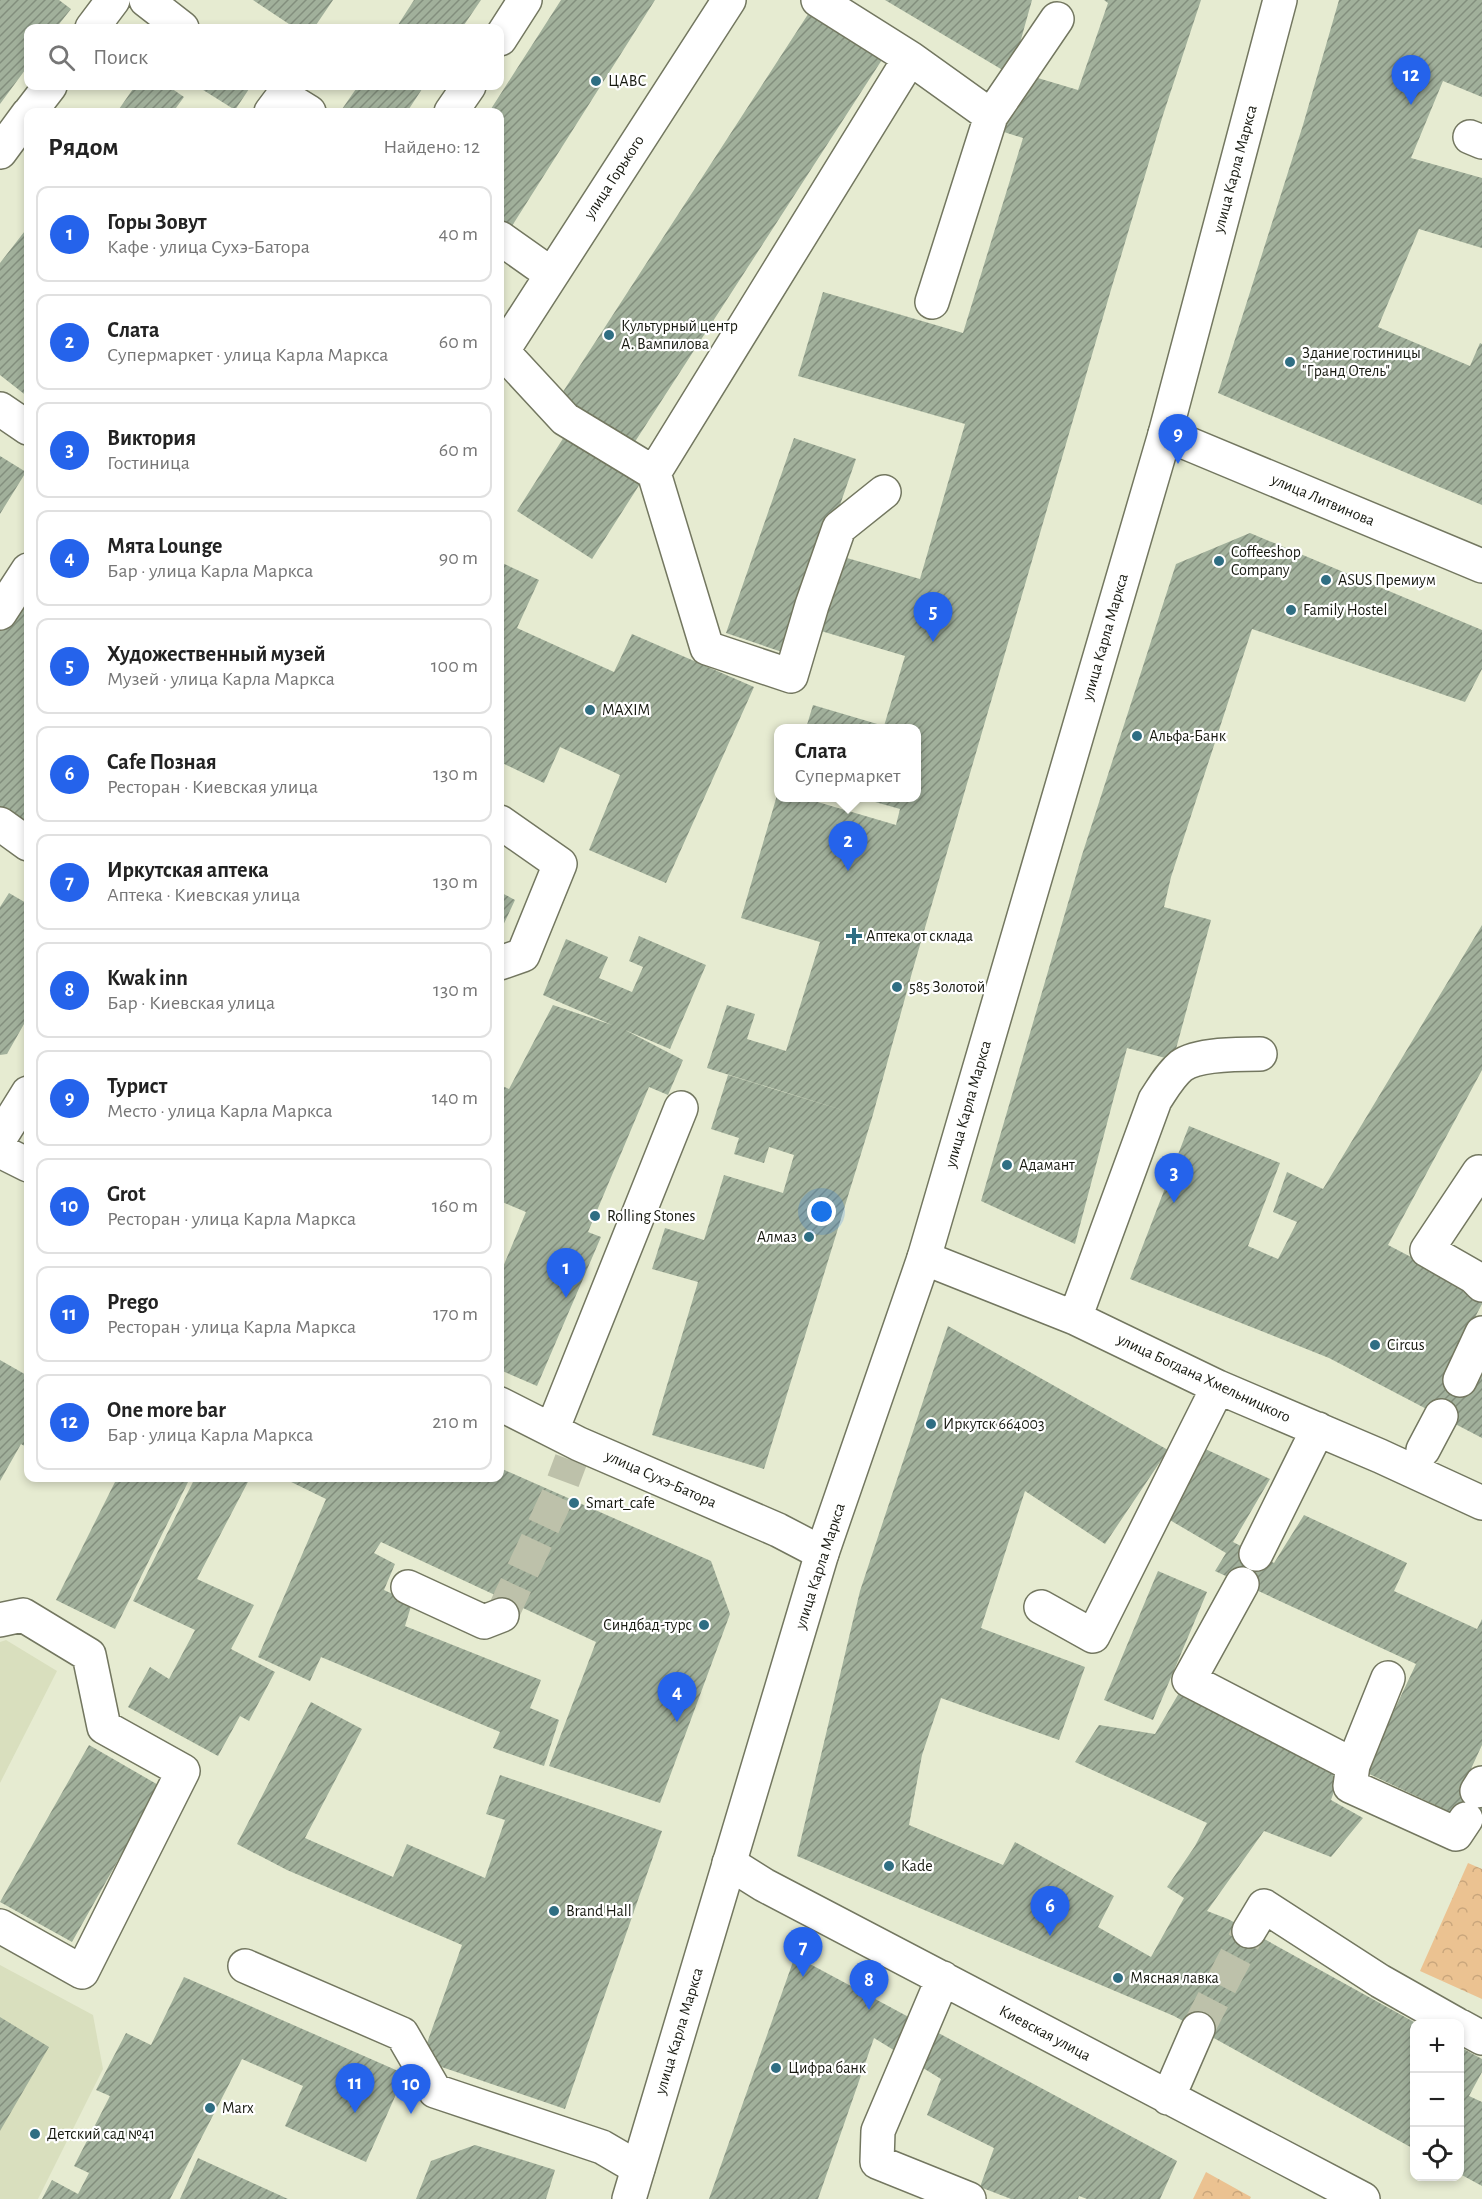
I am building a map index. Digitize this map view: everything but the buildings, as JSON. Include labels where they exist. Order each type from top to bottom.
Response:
[{"type":"street","points":[[95,24],[113,0]]},
{"type":"street","points":[[146,0],[177,24]]},
{"type":"street","points":[[504,33],[525,0]]},
{"type":"street","name":"улица Горького","points":[[504,348],[729,0]]},
{"type":"street","points":[[818,0],[910,58],[991,116]]},
{"type":"street","name":"улица Карла Маркса","points":[[633,2184],[822,1553],[924,1258],[1165,434],[1280,0]]},
{"type":"street","points":[[932,302],[991,116],[1057,19]]},
{"type":"street","points":[[654,473],[910,58]]},
{"type":"street","points":[[33,108],[47,90]]},
{"type":"street","points":[[454,108],[466,90]]},
{"type":"street","points":[[274,108],[283,96],[302,108]]},
{"type":"street","points":[[0,152],[24,120]]},
{"type":"street","points":[[504,241],[551,274]]},
{"type":"street","points":[[504,356],[565,419],[654,473],[707,648],[791,676],[812,605],[839,528],[884,492]]},
{"type":"street","points":[[0,409],[24,425]]},
{"type":"street","name":"улица Литвинова","points":[[1165,434],[1482,566]]},
{"type":"street","points":[[0,613],[24,576]]},
{"type":"street","points":[[0,825],[24,841]]},
{"type":"street","points":[[504,825],[560,864],[523,955],[504,962]]},
{"type":"street","points":[[1075,1318],[1155,1100],[1171,1076],[1183,1064],[1206,1058],[1260,1054]]},
{"type":"street","points":[[0,1137],[24,1099]]},
{"type":"street","points":[[567,1445],[681,1108]]},
{"type":"street","points":[[0,1150],[24,1163]]},
{"type":"street","points":[[1479,1172],[1427,1250],[1474,1277],[1482,1285]]},
{"type":"street","name":"улица Богдана Хмельницкого","points":[[924,1258],[1075,1318],[1218,1387],[1482,1503]]},
{"type":"street","points":[[1460,1380],[1482,1333]]},
{"type":"street","points":[[1041,1607],[1093,1636],[1218,1387]]},
{"type":"street","name":"улица Сухэ-Батора","points":[[504,1406],[567,1445],[778,1530],[822,1553]]},
{"type":"street","points":[[1423,1450],[1441,1416]]},
{"type":"street","points":[[1256,1554],[1318,1429]]},
{"type":"street","points":[[1242,1584],[1189,1680],[1353,1765]]},
{"type":"street","points":[[408,1587],[484,1622],[502,1615]]},
{"type":"street","points":[[0,1620],[23,1615],[89,1655],[104,1727],[183,1771],[82,1972],[0,1926]]},
{"type":"street","points":[[1388,1678],[1353,1765],[1350,1786],[1456,1834],[1475,1798]]},
{"type":"street","name":"Киевская улица","points":[[729,1863],[764,1885],[1363,2199]]},
{"type":"street","points":[[1250,1931],[1264,1906],[1380,1981],[1447,2019]]},
{"type":"street","points":[[245,1966],[402,2034],[435,2091],[602,2147],[633,2184]]},
{"type":"street","points":[[943,1978],[878,2131],[877,2162],[969,2199]]},
{"type":"street","points":[[1464,2028],[1482,2038]]},
{"type":"street","points":[[1168,2098],[1198,2030]]},
{"type":"shaded area","points":[[6,1640],[57,1671],[0,1783],[0,1642]]},
{"type":"shaded area","name":"Детский сад №41","points":[[0,1965],[93,2015],[103,2069],[38,2199],[0,2199]]},
{"type":"green space","points":[[1468,1863],[1482,1869],[1482,1999],[1420,1971]]},
{"type":"green space","points":[[1206,2172],[1251,2197],[1250,2199],[1193,2199]]},
{"type":"tunnel","points":[[502,1615],[558,1495],[571,1460]]},
{"type":"tunnel","points":[[1198,2029],[1249,1931]]},
{"type":"place","name":"ЦАВС","points":[[596,81]]},
{"type":"place","name":"One more bar","points":[[1411,105]]},
{"type":"place","name":"Культурный центр А. Вампилова","points":[[609,335]]},
{"type":"place","name":"Здание гостиницы \"Гранд Отель\"","points":[[1290,362]]},
{"type":"place","name":"Турист","points":[[1178,464]]},
{"type":"place","name":"Coffeeshop Company","points":[[1219,561]]},
{"type":"place","name":"ASUS Премиум","points":[[1326,580]]},
{"type":"place","name":"Family Hostel","points":[[1291,610]]},
{"type":"place","name":"Художественный музей","points":[[933,642]]},
{"type":"place","name":"MAXIM","points":[[590,710]]},
{"type":"place","name":"Альфа-Банк","points":[[1137,736]]},
{"type":"place","name":"Слата","points":[[848,871]]},
{"type":"place","name":"Аптека от склада","points":[[854,936]]},
{"type":"place","name":"585 Золотой","points":[[897,987]]},
{"type":"place","name":"Адамант","points":[[1007,1165]]},
{"type":"place","name":"Виктория","points":[[1174,1203]]},
{"type":"place","name":"Rolling Stones","points":[[595,1216]]},
{"type":"place","name":"Алмаз","points":[[809,1237]]},
{"type":"place","name":"Горы Зовут","points":[[566,1298]]},
{"type":"place","name":"Circus","points":[[1375,1345]]},
{"type":"place","name":"Иркутск 664003","points":[[931,1424]]},
{"type":"place","name":"Smart_cafe","points":[[574,1503]]},
{"type":"place","name":"Синдбад-турс","points":[[704,1625]]},
{"type":"place","name":"Мята Lounge","points":[[677,1722]]},
{"type":"place","name":"Kade","points":[[889,1866]]},
{"type":"place","name":"Brand Hall","points":[[554,1911]]},
{"type":"place","name":"Cafe Позная","points":[[1050,1936]]},
{"type":"place","name":"Иркутская аптека","points":[[803,1977]]},
{"type":"place","name":"Мясная лавка","points":[[1118,1978]]},
{"type":"place","name":"Kwak inn","points":[[869,2010]]},
{"type":"place","name":"Цифра банк","points":[[776,2068]]},
{"type":"place","name":"Marx","points":[[210,2108]]},
{"type":"place","name":"Prego","points":[[355,2113]]},
{"type":"place","name":"Grot","points":[[411,2114]]},
{"type":"place","name":"Детский сад №41","points":[[35,2134]]}]
